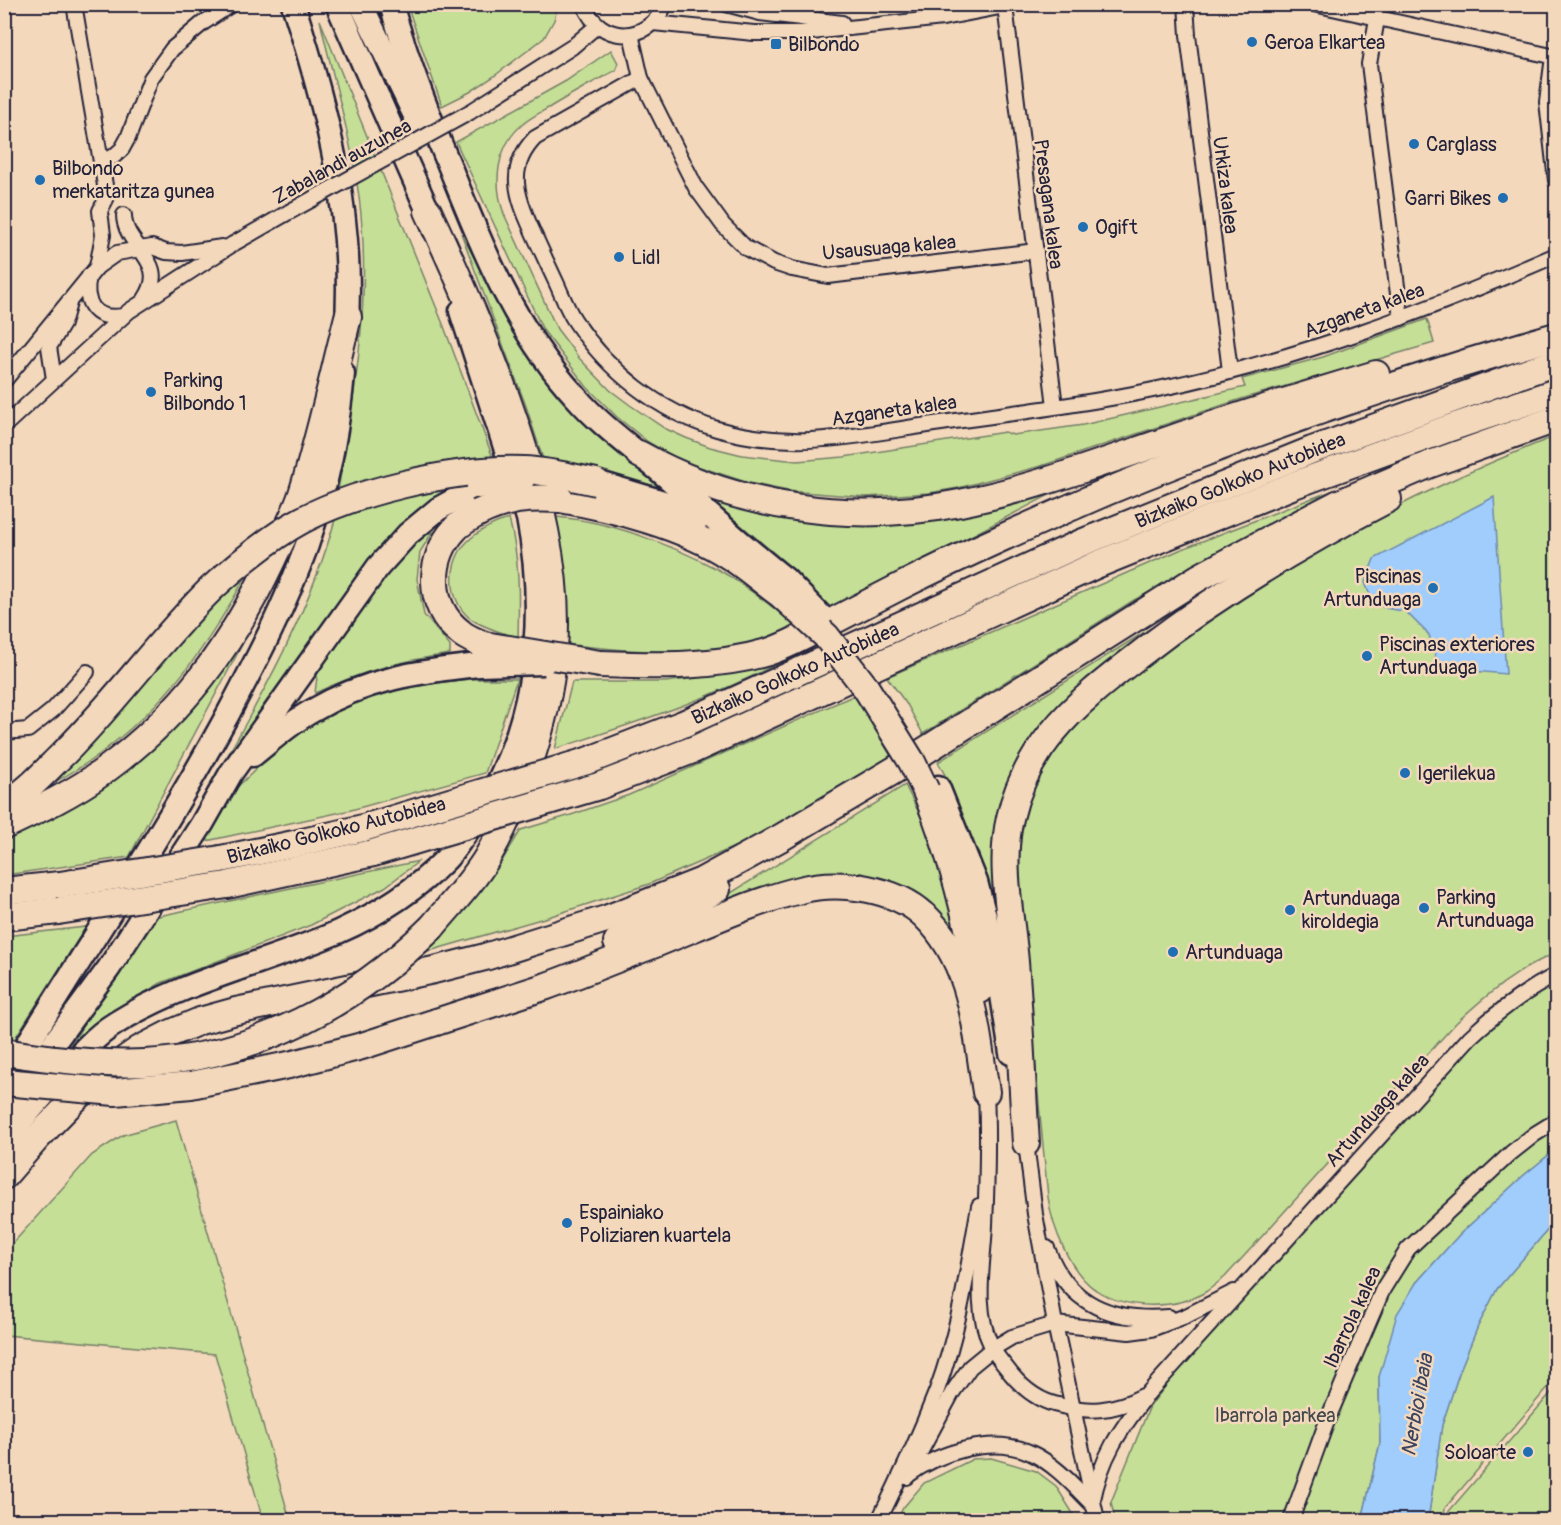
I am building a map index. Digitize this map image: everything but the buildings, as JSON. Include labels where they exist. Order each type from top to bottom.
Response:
[{"type":"highway","points":[[4,1052],[86,1062],[146,1062],[204,1054],[274,1035],[341,1000],[386,968],[432,927],[467,886],[488,856],[517,796],[540,728],[550,682],[555,624],[549,546],[537,491],[512,411],[474,309],[428,211]]},
{"type":"highway","points":[[4,826],[43,808],[102,772],[138,744],[198,683],[224,648],[266,573],[302,496],[348,317]]},
{"type":"highway","points":[[639,454],[688,479],[745,498],[785,506],[866,512],[931,508],[961,503],[1045,480],[1245,414],[1422,360],[1557,329]]},
{"type":"highway","points":[[986,1092],[987,1052],[974,950],[932,789],[912,762],[866,688],[826,636],[782,587],[728,555],[668,527],[620,512],[560,499],[520,499],[500,503],[456,527],[444,543],[437,558],[436,593],[440,608],[448,620],[481,655],[654,666],[697,664],[744,657],[789,645],[932,570],[981,547],[1172,466],[1309,414],[1460,364],[1557,336]]},
{"type":"highway","name":"Bizkaiko Golkoko Autobidea","points":[[4,891],[60,885],[221,859],[294,844],[363,828],[587,761],[683,724],[1081,543],[1312,450],[1557,362]]},
{"type":"highway","name":"Bizkaiko Golkoko Autobidea","points":[[4,917],[227,885],[373,853],[599,786],[695,749],[1096,565],[1294,485],[1557,392]]},
{"type":"highway","points":[[4,1176],[73,1101],[103,1075],[140,1049],[169,1034],[236,1011],[434,970],[475,959],[606,919],[664,897],[738,862],[893,771],[1168,596],[1266,541],[1337,504],[1428,465],[1554,420]]},
{"type":"highway","points":[[1026,1143],[1015,964],[1006,866],[1007,842],[1010,819],[1025,775],[1051,734],[1130,662],[1200,609],[1290,552],[1422,481],[1554,420]]},
{"type":"highway","points":[[4,805],[40,777],[72,746],[183,617],[211,589],[251,553],[290,526],[330,506],[358,496],[433,479],[507,469],[552,473],[596,482]]},
{"type":"highway","points":[[436,1022],[585,958],[670,916],[755,867],[826,820],[893,771]]},
{"type":"highway","points":[[4,1082],[115,1092],[192,1085],[290,1065],[362,1046],[546,986],[753,906],[805,889],[847,885],[906,901],[931,923],[953,952],[962,971],[972,1003],[986,1092]]},
{"type":"highway","points":[[4,1073],[29,1041]]},
{"type":"main road","points":[[4,1082],[195,772],[250,672],[291,586],[308,544],[327,474],[340,403],[348,317],[345,226],[332,147],[312,61],[293,4]]},
{"type":"main road","points":[[4,1142],[84,1049],[114,1023],[167,995],[291,952],[340,931],[412,890],[448,857],[485,808],[511,754],[525,705],[537,639],[538,590],[535,553],[528,518],[428,211],[337,4]]},
{"type":"main road","points":[[361,4],[404,95],[475,230]]},
{"type":"main road","points":[[391,4],[420,93],[475,230],[498,280],[524,327],[553,370],[599,421],[732,537],[782,587]]},
{"type":"main road","points":[[4,1111],[109,968],[202,824],[231,773],[378,567],[408,534],[438,509],[478,487],[497,482],[521,480],[596,482],[687,509],[732,537]]},
{"type":"main road","points":[[231,773],[290,725],[356,689],[481,655]]},
{"type":"main road","points":[[932,789],[976,882],[997,963],[1026,1143]]},
{"type":"street","name":"Zabalandi auzunea","points":[[74,4],[107,197],[100,211],[103,235],[86,291],[94,309],[106,317],[123,316]]},
{"type":"street","points":[[101,160],[113,157],[122,149],[150,78],[172,49],[203,23],[232,4]]},
{"type":"street","points":[[584,4],[590,17],[598,25],[614,33],[632,34],[653,23],[660,15],[664,4]]},
{"type":"street","points":[[726,4],[760,13],[861,26]]},
{"type":"street","name":"Urkiza kalea","points":[[1186,4],[1230,371]]},
{"type":"street","points":[[1314,4],[1555,57],[1546,102],[1557,181]]},
{"type":"street","points":[[653,23],[754,33],[802,33],[943,18],[1010,5]]},
{"type":"street","name":"Presagana kalea","points":[[1010,5],[1055,406]]},
{"type":"street","points":[[1377,19],[1369,64],[1401,318]]},
{"type":"street","name":"Zabalandi auzunea","points":[[4,426],[123,316],[143,302],[233,244],[470,111],[572,47],[598,25]]},
{"type":"street","name":"Usausuaga kalea","points":[[632,34],[641,78],[696,188],[723,225],[746,248],[774,263],[828,276],[1036,251]]},
{"type":"street","name":"Azganeta kalea","points":[[641,78],[535,138],[526,147],[517,172],[517,191],[521,207],[573,319],[600,353],[622,375],[673,411],[716,429],[746,436],[797,442],[842,438],[1157,389],[1320,347],[1482,287],[1557,255]]},
{"type":"street","points":[[107,197],[120,206],[146,248],[154,277],[151,290],[143,302]]},
{"type":"street","name":"Zabalandi auzunea","points":[[6,379],[93,271],[117,253],[146,248],[182,253],[233,244]]},
{"type":"street","name":"Zabalandi auzunea","points":[[54,379],[49,347],[63,324],[72,296]]},
{"type":"street","points":[[4,732],[28,730],[53,710],[87,672]]},
{"type":"street","name":"Artunduaga kalea","points":[[1092,1504],[1097,1479],[1113,1441],[1149,1392],[1470,1037],[1527,992],[1557,975]]},
{"type":"street","points":[[986,1092],[981,1292],[982,1311],[992,1349]]},
{"type":"street","name":"Ibarrola kalea","points":[[1291,1521],[1327,1421],[1383,1289],[1408,1249],[1511,1153],[1535,1134],[1557,1121]]},
{"type":"street","points":[[1026,1143],[1035,1214],[1055,1324],[1097,1521]]},
{"type":"street","points":[[902,1481],[937,1389],[960,1311],[986,1163]]},
{"type":"street","name":"Artunduaga kalea","points":[[1035,1214],[1055,1266],[1072,1290],[1086,1302],[1102,1311],[1124,1317],[1146,1319],[1186,1316]]},
{"type":"street","name":"Artunduaga kalea","points":[[1055,1324],[1129,1332],[1151,1329],[1186,1316],[1242,1288]]},
{"type":"street","points":[[879,1521],[952,1393],[970,1367],[992,1349],[1012,1337],[1055,1324]]},
{"type":"street","name":"Artunduaga kalea","points":[[992,1349],[1015,1381],[1040,1400],[1072,1409],[1098,1410],[1125,1406],[1149,1392]]},
{"type":"street","points":[[902,1481],[918,1468],[948,1455],[979,1446],[1004,1447],[1030,1453],[1067,1479],[1092,1504]]},
{"type":"green space","points":[[407,4],[558,5],[554,20],[544,38],[493,77],[442,106]]},
{"type":"green space","points":[[320,20],[443,324],[493,458],[377,479],[338,490],[360,344],[363,307],[363,234],[351,152]]},
{"type":"green space","points":[[611,50],[618,63],[616,70],[534,116],[514,133],[502,154],[499,166],[501,202],[504,214],[557,329],[579,358],[610,390],[630,405],[664,428],[710,447],[742,455],[797,461],[844,457],[1005,432],[1013,435],[1083,425],[1245,387],[1242,379],[1323,357],[1427,319],[1434,343],[1241,399],[1041,466],[958,488],[929,493],[866,497],[788,491],[749,483],[694,465],[648,442],[617,417],[587,387],[543,330],[456,142],[566,81]]},
{"type":"green space","points":[[461,233],[489,285],[632,462],[663,489],[599,470],[543,459],[526,406]]},
{"type":"green space","name":"Artunduaga kiroldegia","points":[[1556,436],[1556,953],[1529,966],[1503,983],[1456,1023],[1225,1277],[1195,1297],[1181,1302],[1136,1304],[1108,1297],[1087,1282],[1070,1261],[1058,1235],[1048,1197],[1020,875],[1023,824],[1038,781],[1062,743],[1094,709],[1156,659],[1250,592],[1348,533],[1399,506]]},
{"type":"green space","points":[[1466,442],[1282,525],[1134,600],[923,734],[908,706],[887,677],[1182,549]]},
{"type":"green space","points":[[1076,481],[829,610],[793,569],[706,496],[796,517]]},
{"type":"green space","points":[[456,487],[412,517],[377,553],[221,767],[287,645],[314,582],[336,516],[361,507]]},
{"type":"green space","points":[[556,517],[597,523],[639,535],[679,551],[738,582],[798,628],[742,645],[684,651],[624,650],[566,644],[565,580]]},
{"type":"green space","points":[[509,519],[517,563],[518,638],[488,628],[471,619],[457,602],[453,581],[456,559],[468,541],[487,527]]},
{"type":"green space","points":[[438,523],[420,552],[417,579],[424,615],[450,646],[450,654],[381,668],[315,693],[318,669],[386,573],[415,542]]},
{"type":"green space","points":[[252,565],[203,647],[166,694],[121,737],[94,758],[35,793],[189,623]]},
{"type":"green space","points":[[1235,575],[1015,780],[1003,927],[996,929],[979,857],[952,788],[938,762]]},
{"type":"green space","points":[[243,643],[129,857],[5,875],[5,836],[116,776],[179,723]]},
{"type":"green space","points":[[780,662],[698,700],[555,749],[572,682],[665,682],[714,676]]},
{"type":"green space","points":[[470,679],[517,679],[485,773],[351,810],[197,843],[235,789],[268,758],[309,727],[353,702],[413,686]]},
{"type":"green space","points":[[855,695],[891,756],[748,841],[649,884],[548,917],[408,957],[471,901],[500,864],[521,830],[629,795]]},
{"type":"green space","points":[[905,785],[924,823],[939,861],[962,943],[875,882],[686,921]]},
{"type":"green space","points":[[419,861],[385,887],[311,925],[161,983],[108,1014],[71,1044],[154,917]]},
{"type":"green space","points":[[86,927],[12,1043],[5,1042],[5,936]]},
{"type":"green space","name":"Ibarrola parkea","points":[[1556,975],[1556,1149],[1460,1234],[1416,1283],[1379,1377],[1380,1443],[1362,1520],[1115,1520],[1111,1502],[1150,1406],[1242,1288],[1470,1037]]},
{"type":"green space","points":[[176,1120],[290,1520],[263,1520],[215,1354],[5,1335],[5,1252],[92,1155],[123,1135]]},
{"type":"green space","points":[[1556,1220],[1556,1378],[1445,1508],[1444,1517],[1556,1387],[1556,1520],[1428,1520],[1442,1425],[1460,1370],[1478,1326],[1497,1289]]},
{"type":"green space","points":[[991,1458],[1036,1471],[1056,1486],[1077,1520],[897,1520],[903,1508],[924,1483],[973,1459]]},
{"type":"water","name":"Piscinas Artunduaga","points":[[1494,497],[1506,674],[1439,668],[1429,635],[1405,611],[1390,609],[1374,601],[1365,582],[1374,559]]},
{"type":"water","name":"Nerbioi ibaia","points":[[1556,1149],[1556,1220],[1497,1289],[1478,1326],[1460,1370],[1442,1425],[1428,1520],[1362,1520],[1380,1443],[1379,1377],[1397,1314],[1416,1283],[1460,1234]]},
{"type":"place","name":"Geroa Elkartea","points":[[1252,42]]},
{"type":"place","name":"Bilbondo","points":[[776,44]]},
{"type":"place","name":"Carglass","points":[[1414,144]]},
{"type":"place","name":"Bilbondo merkataritza gunea","points":[[40,180]]},
{"type":"place","name":"Garri Bikes","points":[[1503,198]]},
{"type":"place","name":"Ogift","points":[[1083,227]]},
{"type":"place","name":"Lidl","points":[[619,257]]},
{"type":"place","name":"Parking Bilbondo 1","points":[[151,392]]},
{"type":"place","name":"Piscinas Artunduaga","points":[[1433,588]]},
{"type":"place","name":"Piscinas exteriores Artunduaga","points":[[1367,656]]},
{"type":"place","name":"Igerilekua","points":[[1405,773]]},
{"type":"place","name":"Parking Artunduaga","points":[[1424,908]]},
{"type":"place","name":"Artunduaga kiroldegia","points":[[1290,910]]},
{"type":"place","name":"Artunduaga","points":[[1173,952]]},
{"type":"place","name":"Espainiako Poliziaren kuartela","points":[[567,1223]]},
{"type":"place","name":"Soloarte","points":[[1528,1452]]}]
